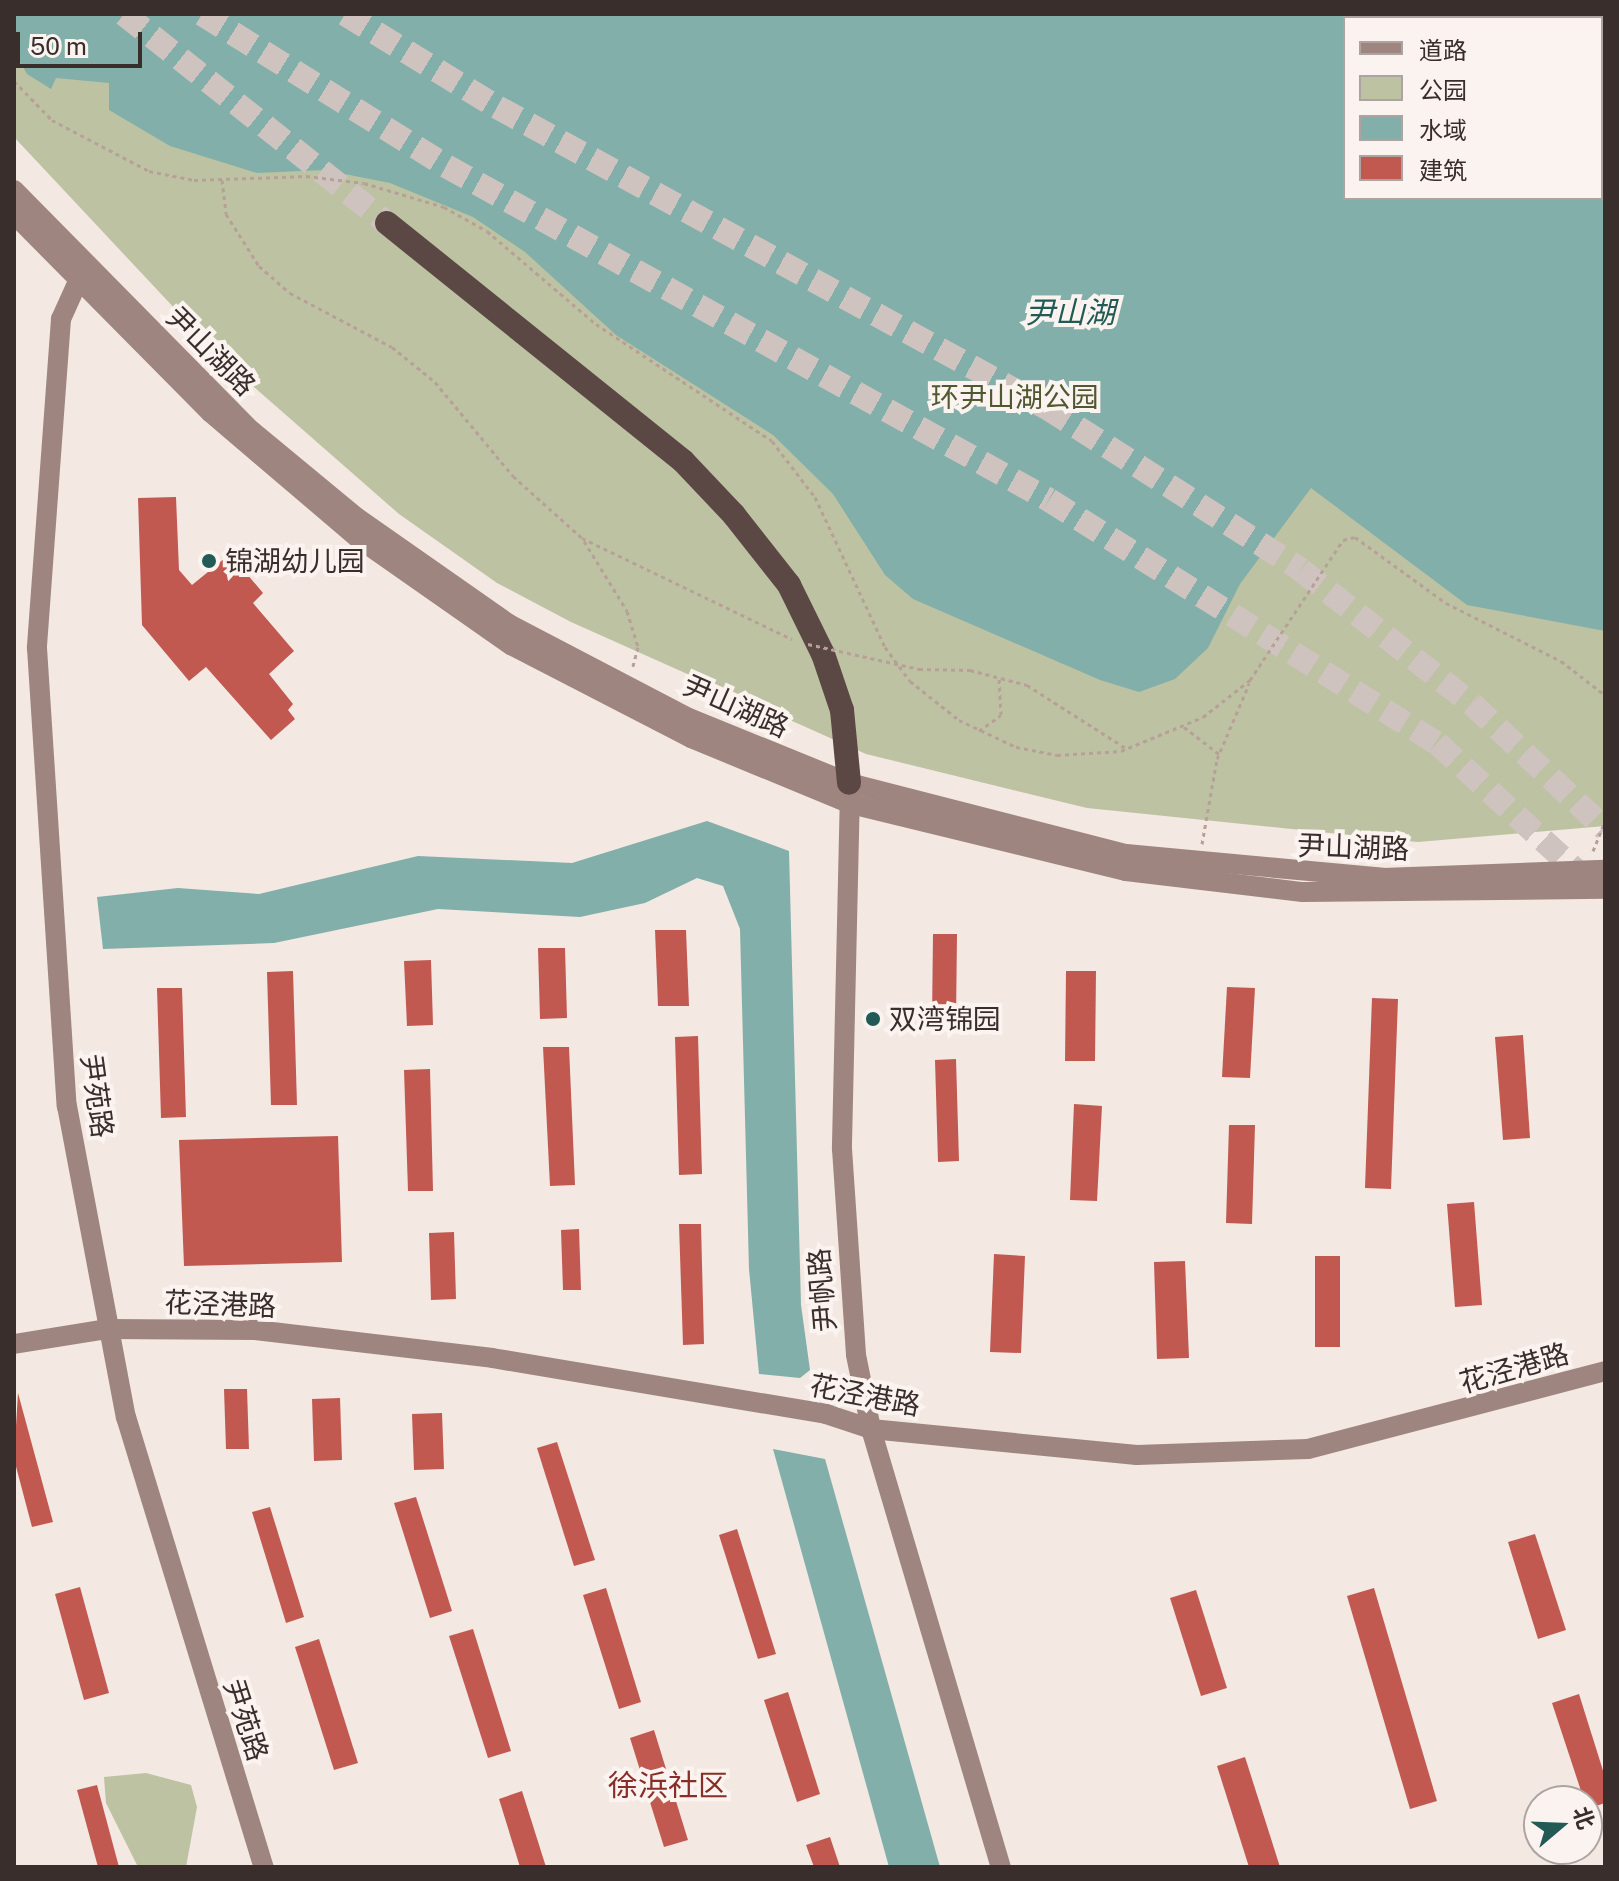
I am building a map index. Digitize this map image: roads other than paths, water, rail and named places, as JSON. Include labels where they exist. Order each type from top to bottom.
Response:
[{"type":"highway","points":[[387,223],[683,461],[734,515],[789,585],[823,654],[842,710],[850,794]]},
{"type":"main road","name":"尹山湖路","points":[[14,190],[81,272],[255,454],[426,588],[594,691],[850,794],[1033,853],[1225,886],[1388,894],[1600,884]]},
{"type":"main road","name":"尹山湖路","points":[[14,214],[252,431],[356,517],[509,624],[627,687],[850,794],[1034,835],[1198,864],[1383,878],[1600,884]]},
{"type":"main road","name":"尹苑路","points":[[81,272],[61,319],[42,512],[37,648],[49,908],[67,1106],[108,1329],[152,1519],[264,1867]]},
{"type":"main road","name":"尹帆路","points":[[850,794],[844,1216],[871,1429],[1001,1867]]},
{"type":"main road","name":"花泾港路","points":[[14,1344],[108,1329],[255,1330],[492,1358],[826,1414],[871,1429],[1123,1454],[1252,1457],[1396,1431],[1605,1371]]},
{"type":"water","name":"尹山湖","points":[[14,14],[1605,14],[1605,631],[1467,605],[1311,488],[1240,584],[1208,648],[1175,679],[1139,692],[1100,680],[913,599],[885,575],[833,494],[773,435],[616,335],[525,252],[473,217],[390,183],[324,170],[257,173],[170,146],[109,110],[109,83],[56,78],[51,89],[27,74],[14,52]]},
{"type":"water","points":[[707,821],[789,851],[801,1305],[810,1370],[800,1378],[759,1374],[749,1269],[740,929],[723,886],[697,878],[645,903],[580,917],[438,909],[274,943],[103,949],[97,897],[178,888],[259,894],[418,856],[572,863]]},
{"type":"water","points":[[773,1449],[825,1459],[940,1867],[889,1867]]},
{"type":"tunnel","points":[[124,14],[387,223]]},
{"type":"tunnel","points":[[202,14],[446,166],[1049,500],[1437,743],[1592,885]]},
{"type":"tunnel","points":[[345,14],[497,107],[1047,408],[1301,570],[1472,704],[1605,829]]},
{"type":"place","name":"锦湖幼儿园","points":[[209,561]]},
{"type":"place","name":"双湾锦园","points":[[873,1019]]},
{"type":"district","name":"徐浜社区","points":[[668,1785]]},
{"type":"park label","name":"环尹山湖公园","points":[[1015,397]]}]
